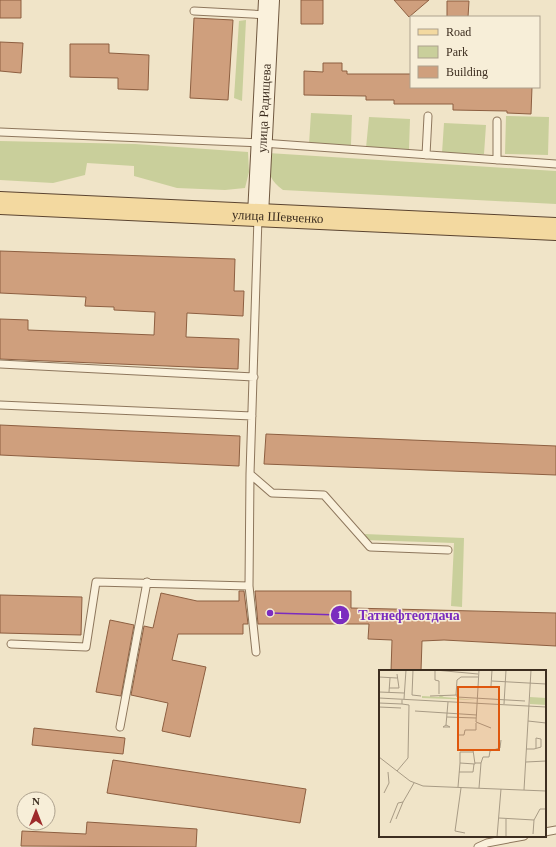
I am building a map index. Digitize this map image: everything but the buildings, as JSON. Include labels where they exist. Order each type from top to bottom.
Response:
[{"type":"main road","name":"улица Шевченко","points":[[0,203],[556,229]]},
{"type":"street","name":"улица Радищева","points":[[258,215],[268,8]]},
{"type":"lane","points":[[194,11],[268,8]]},
{"type":"lane","points":[[426,155],[428,116]]},
{"type":"lane","points":[[497,121],[497,160]]},
{"type":"lane","points":[[0,132],[262,143],[556,164]]},
{"type":"lane","points":[[256,652],[249,586],[250,474],[258,215]]},
{"type":"lane","points":[[0,364],[254,378]]},
{"type":"lane","points":[[0,405],[252,416]]},
{"type":"lane","points":[[250,474],[272,492],[324,495],[370,547],[448,550]]},
{"type":"lane","points":[[11,644],[86,647],[96,582],[146,582],[249,586]]},
{"type":"lane","points":[[120,726],[146,582]]},
{"type":"lane","points":[[546,832],[556,830]]},
{"type":"lane","points":[[478,847],[487,843],[519,837]]},
{"type":"green space","points":[[246,20],[242,101],[234,98],[239,21]]},
{"type":"green space","points":[[311,113],[352,115],[351,145],[309,144]]},
{"type":"green space","points":[[506,116],[549,117],[548,155],[505,154]]},
{"type":"green space","points":[[369,117],[410,119],[409,149],[366,148]]},
{"type":"green space","points":[[444,123],[486,125],[484,154],[442,153]]},
{"type":"green space","points":[[0,141],[135,144],[248,152],[249,172],[245,188],[225,190],[177,188],[134,176],[134,166],[87,163],[85,175],[53,183],[0,180]]},
{"type":"green space","points":[[268,153],[556,171],[556,204],[283,190],[278,186],[270,174]]},
{"type":"green space","points":[[364,534],[464,538],[462,607],[451,606],[454,543],[364,540]]},
{"type":"place","name":"Татнефтеотдача","points":[[270,613]]}]
